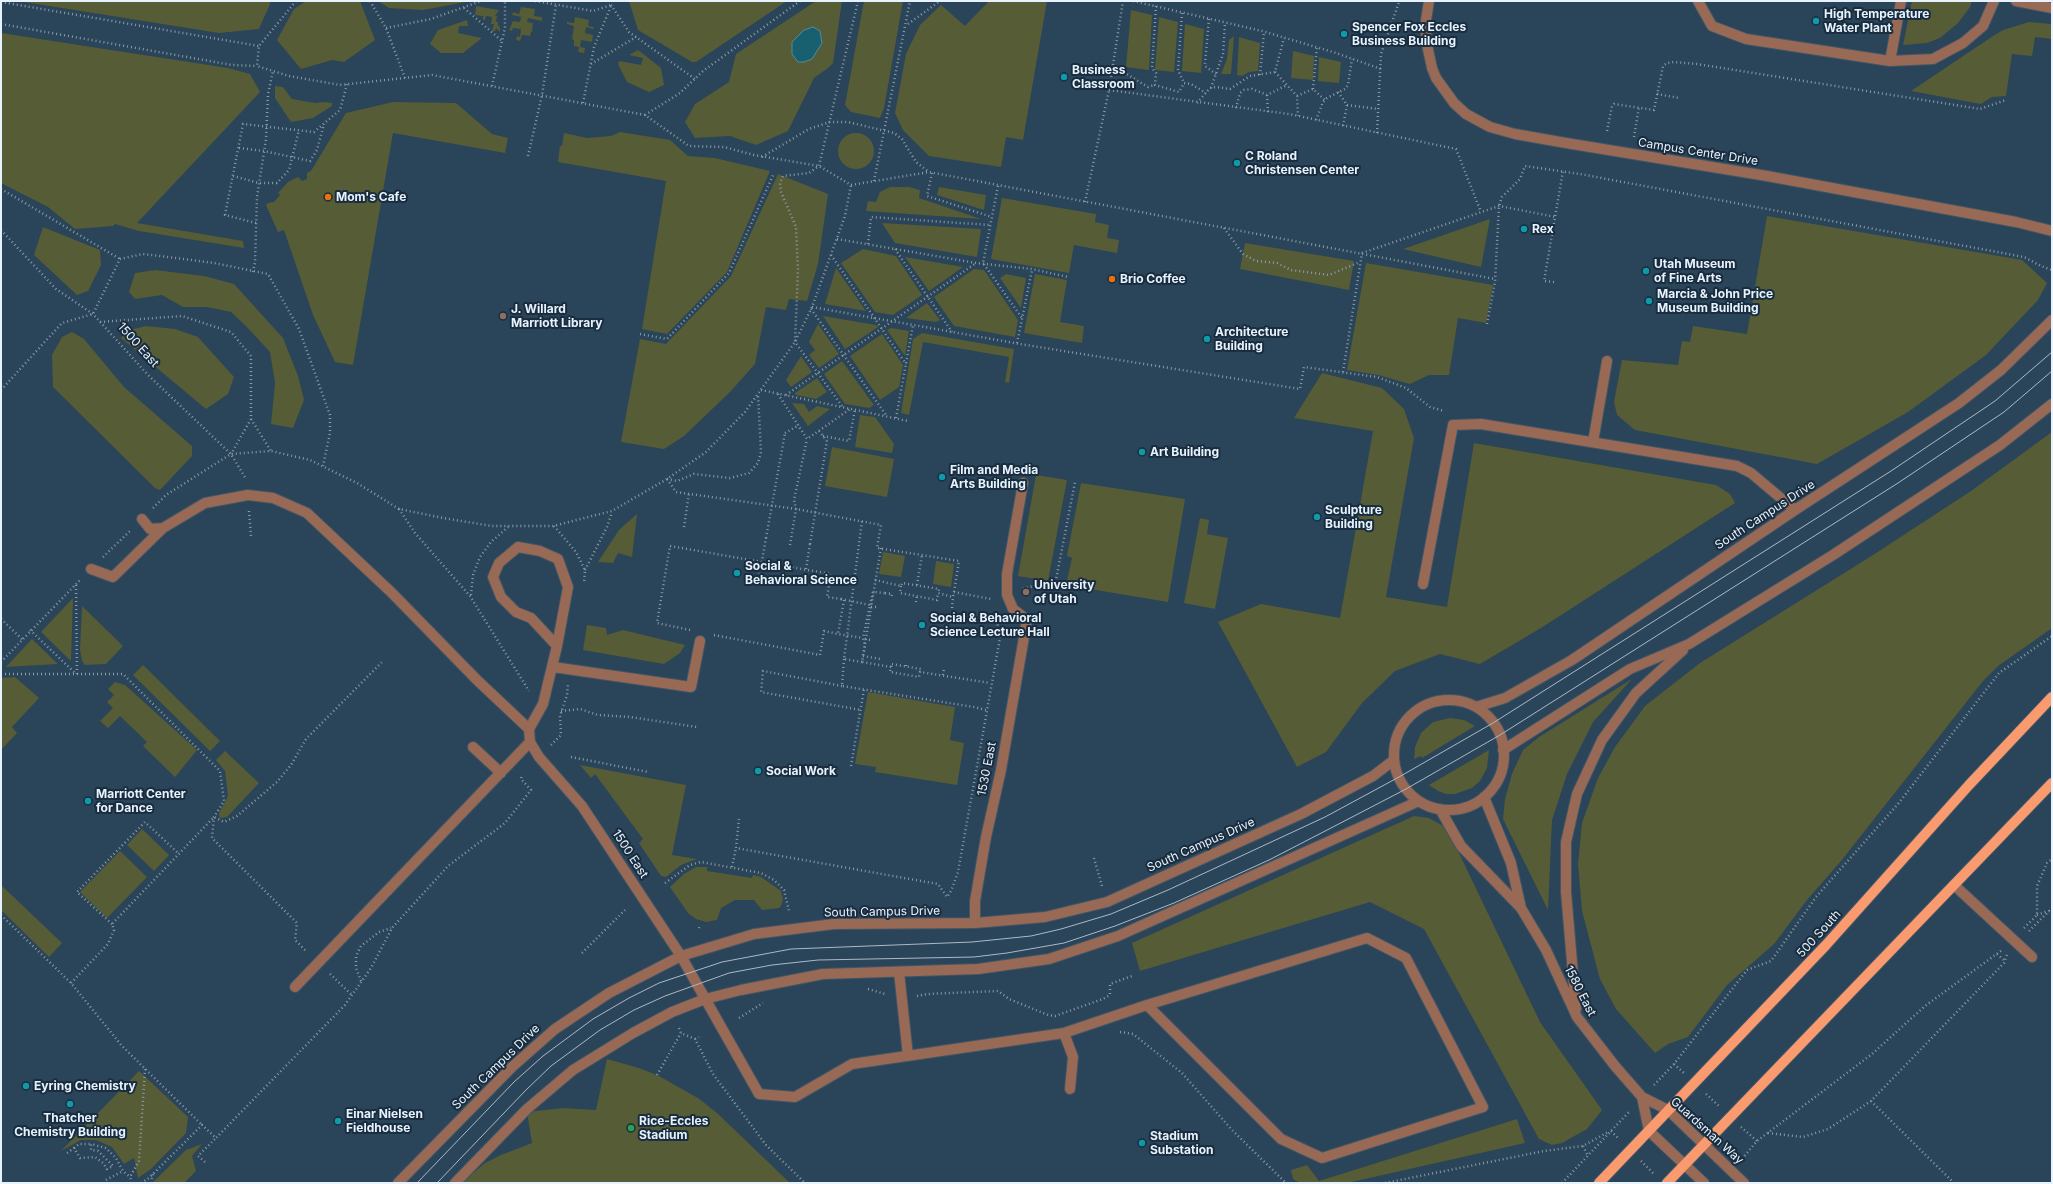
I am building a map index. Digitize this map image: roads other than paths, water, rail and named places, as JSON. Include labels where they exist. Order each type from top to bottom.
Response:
[{"type":"main road","name":"500 South","points":[[1599,1183],[1826,945],[1969,785],[2052,697]]},
{"type":"main road","points":[[1667,1183],[2052,783]]},
{"type":"street","name":"Campus Center Drive","points":[[1429,1],[1426,20],[1426,40],[1432,68],[1436,78],[1454,103],[1466,114],[1490,127],[1515,134],[1552,141],[1767,176],[2016,222],[2052,232]]},
{"type":"street","points":[[1698,1],[1712,26],[1746,39],[1890,61],[1933,60],[1963,43],[1983,26],[1994,1]]},
{"type":"street","points":[[1890,61],[1901,1]]},
{"type":"street","points":[[2016,1],[2052,8]]},
{"type":"street","name":"South Campus Drive","points":[[1476,707],[1505,698],[1572,660],[1795,510],[1960,403],[2001,370],[2052,320]]},
{"type":"street","points":[[1593,442],[1607,361]]},
{"type":"street","points":[[1503,750],[1630,669],[1689,644],[1945,482],[2000,445],[2052,404]]},
{"type":"street","points":[[1423,584],[1453,425],[1481,424],[1737,466],[1752,473],[1795,510]]},
{"type":"street","name":"1530 East","points":[[975,923],[975,901],[986,837],[1001,770],[1026,620],[1013,608],[1007,595],[1006,574],[1023,483]]},
{"type":"street","points":[[91,569],[113,577],[163,528],[205,503],[248,495],[273,498],[307,513],[392,593],[477,680],[530,729]]},
{"type":"street","points":[[142,519],[150,529],[163,528]]},
{"type":"street","points":[[295,987],[530,742],[530,729],[543,704],[553,667],[557,646],[568,587],[558,560],[540,551],[518,547],[499,563],[493,577],[500,597],[516,612],[531,618],[557,646]]},
{"type":"street","points":[[553,667],[691,687],[700,641]]},
{"type":"street","points":[[1576,1017],[1566,885],[1566,842],[1577,794],[1602,740],[1636,693],[1689,644]]},
{"type":"street","points":[[1437,701],[1457,701],[1476,707],[1493,722],[1500,735],[1503,750],[1502,768],[1495,784],[1484,797],[1471,805],[1456,810],[1440,809],[1419,801],[1406,789],[1398,777],[1394,760],[1396,740],[1404,722],[1419,709],[1437,701]]},
{"type":"street","name":"1500 East","points":[[530,742],[539,757],[582,806],[681,956],[759,1094],[795,1097],[852,1064],[908,1056]]},
{"type":"street","points":[[473,747],[501,773]]},
{"type":"street","name":"South Campus Drive","points":[[398,1183],[512,1068],[556,1029],[609,994],[681,956],[754,934],[834,924],[975,923],[1045,917],[1107,902],[1301,814],[1373,776],[1394,760]]},
{"type":"street","name":"1580 East","points":[[1484,797],[1511,862],[1521,908]]},
{"type":"street","points":[[455,1183],[527,1109],[573,1070],[654,1022],[705,999],[741,990],[824,974],[978,969],[1049,959],[1118,936],[1419,801]]},
{"type":"street","name":"1580 East","points":[[1440,809],[1461,846],[1521,908],[1546,950],[1576,1017],[1642,1097]]},
{"type":"street","points":[[1954,885],[2032,957]]},
{"type":"street","points":[[900,972],[908,1056],[1064,1033],[1147,1005],[1367,938],[1406,958],[1483,1107],[1322,1158],[1281,1139],[1147,1005]]},
{"type":"street","points":[[1064,1033],[1073,1057],[1070,1089]]},
{"type":"street","points":[[1642,1097],[1649,1131],[1704,1183]]},
{"type":"street","name":"Guardsman Way","points":[[1642,1097],[1668,1110],[1744,1183]]},
{"type":"tram line","points":[[417,1183],[514,1082],[543,1056],[593,1019],[659,983],[722,962],[791,949],[972,942],[1031,936],[1061,929],[1111,914],[1168,890],[1325,817],[1399,777],[1493,723],[1891,471],[1995,401],[2052,352]]},
{"type":"tram line","points":[[437,1183],[551,1066],[600,1030],[634,1010],[665,996],[729,973],[772,965],[818,960],[974,957],[1064,943],[1115,926],[1174,903],[1269,860],[1406,789],[1500,735],[1898,483],[2004,412],[2052,371]]},
{"type":"place","name":"High Temperature Water Plant","points":[[1816,21]]},
{"type":"place","name":"Spencer Fox Eccles Business Building","points":[[1344,34]]},
{"type":"place","name":"Business Classroom","points":[[1064,77]]},
{"type":"place","name":"C Roland Christensen Center","points":[[1237,163]]},
{"type":"place","name":"Mom's Cafe","points":[[328,197]]},
{"type":"place","name":"Rex","points":[[1524,229]]},
{"type":"place","name":"Utah Museum of Fine Arts","points":[[1646,271]]},
{"type":"place","name":"Brio Coffee","points":[[1112,279]]},
{"type":"place","name":"Marcia & John Price Museum Building","points":[[1649,301]]},
{"type":"place","name":"J. Willard Marriott Library","points":[[503,316]]},
{"type":"place","name":"Architecture Building","points":[[1207,339]]},
{"type":"place","name":"Art Building","points":[[1142,452]]},
{"type":"place","name":"Film and Media Arts Building","points":[[942,477]]},
{"type":"place","name":"Sculpture Building","points":[[1317,517]]},
{"type":"place","name":"Social & Behavioral Science","points":[[737,573]]},
{"type":"place","name":"University of Utah","points":[[1026,592]]},
{"type":"place","name":"Social & Behavioral Science Lecture Hall","points":[[922,625]]},
{"type":"place","name":"Social Work","points":[[758,771]]},
{"type":"place","name":"Marriott Center for Dance","points":[[88,801]]},
{"type":"place","name":"Eyring Chemistry","points":[[26,1086]]},
{"type":"place","name":"Thatcher Chemistry Building","points":[[70,1104]]},
{"type":"place","name":"Einar Nielsen Fieldhouse","points":[[338,1121]]},
{"type":"place","name":"Rice-Eccles Stadium","points":[[631,1128]]},
{"type":"place","name":"Stadium Substation","points":[[1142,1143]]}]
